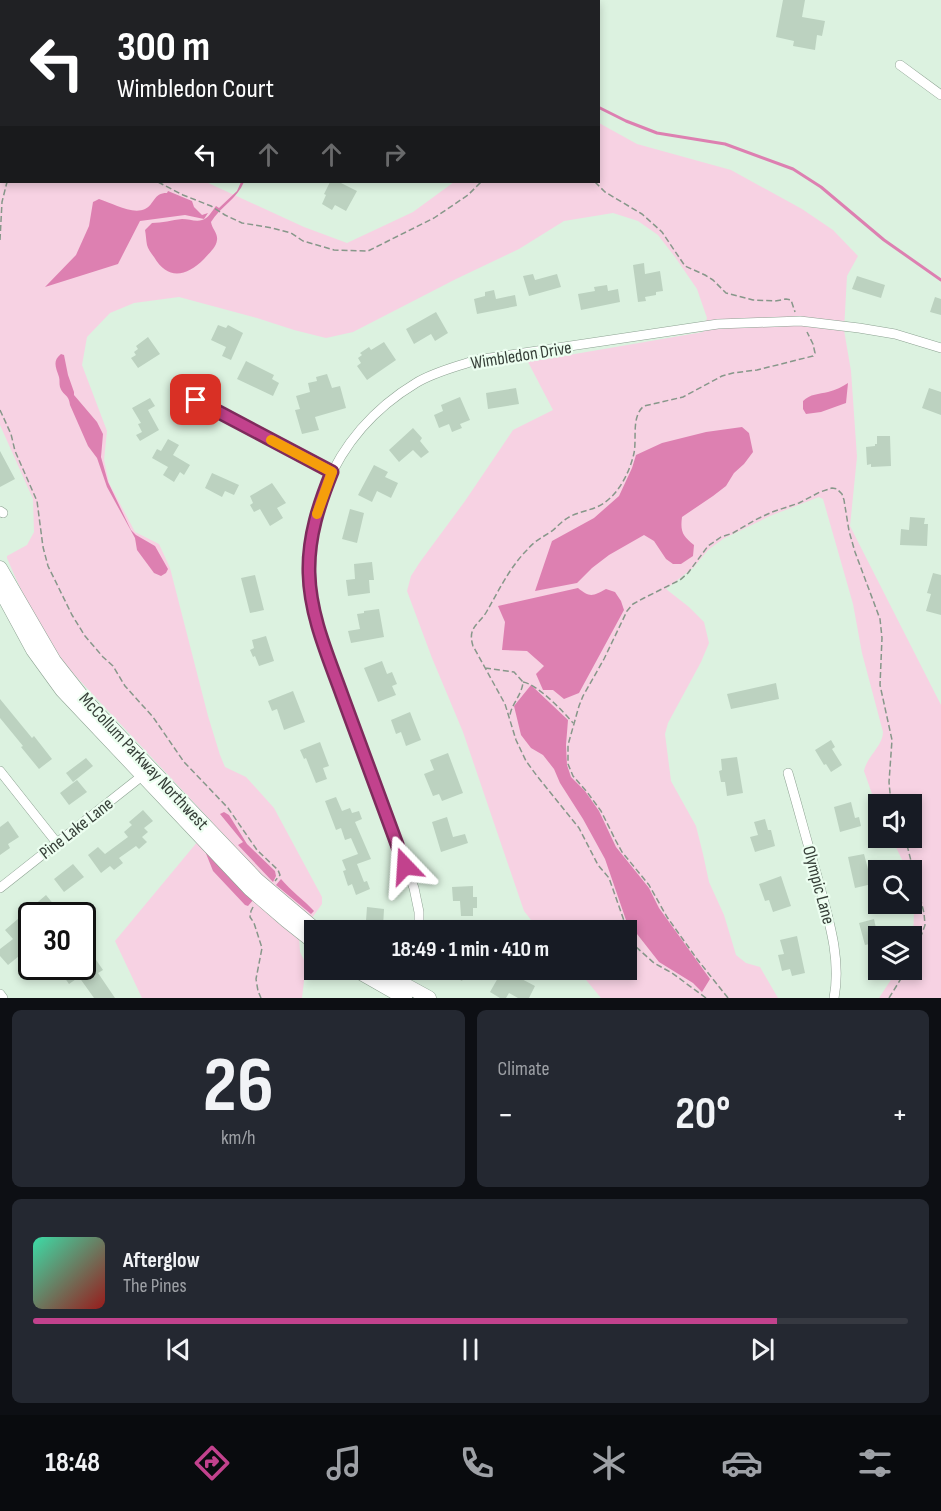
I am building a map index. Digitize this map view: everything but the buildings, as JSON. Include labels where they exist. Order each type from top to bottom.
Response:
[{"type":"street","points":[[900,65],[941,95]]},
{"type":"street","name":"Wimbledon Drive","points":[[419,920],[414,888],[321,637],[312,604],[309,573],[310,545],[315,519],[332,472],[357,434],[396,397],[417,383],[476,360],[718,324],[800,321],[895,334],[941,348]]},
{"type":"street","points":[[196,400],[332,472]]},
{"type":"street","name":"McCollum Parkway Northwest","points":[[0,568],[54,661],[147,772]]},
{"type":"street","name":"McCollum Parkway Northwest","points":[[0,589],[33,650],[68,697],[242,865],[264,894],[304,932]]},
{"type":"street","points":[[0,771],[57,843]]},
{"type":"street","name":"Pine Lake Lane","points":[[0,888],[147,772]]},
{"type":"street","name":"Olympic Lane","points":[[788,773],[831,927],[837,967],[837,986],[834,998]]},
{"type":"street","name":"McCollum Parkway Northwest","points":[[264,894],[304,922]]},
{"type":"street","points":[[397,980],[405,998]]},
{"type":"street","points":[[397,980],[429,998]]},
{"type":"path","points":[[0,240],[2,202],[7,183]]},
{"type":"path","points":[[160,183],[242,223],[291,233],[303,241],[334,250],[368,250],[434,218],[468,195],[480,183]]},
{"type":"path","points":[[596,183],[605,192],[642,214],[662,232],[685,266],[713,280],[726,293],[753,300],[791,300],[796,315]]},
{"type":"path","points":[[706,998],[654,963],[635,946],[609,878],[598,865],[579,828],[526,761],[498,689],[484,667],[471,638],[472,630],[485,615],[514,565],[536,540],[551,532],[568,518],[603,505],[618,489],[630,466],[634,452],[636,417],[639,410],[644,406],[683,397],[722,376],[813,356],[815,353],[813,344],[804,326]]},
{"type":"path","points":[[0,410],[37,501],[48,566],[72,615],[85,636],[113,666],[125,686],[153,717],[184,762],[228,808],[257,850],[278,870],[280,875],[251,911],[250,917],[262,948],[256,979],[261,998]]},
{"type":"path","points":[[728,998],[667,918],[649,885],[630,862],[601,811],[573,776],[568,764],[568,745],[583,696],[627,611],[633,604],[680,580],[708,546],[721,537],[820,492],[832,488],[837,489],[844,500],[855,552],[880,619],[882,638],[880,685],[892,740],[890,794]]},
{"type":"path","points":[[484,667],[514,672],[523,682],[530,683],[557,706],[573,723]]},
{"type":"path","points":[[509,716],[522,690],[523,682]]},
{"type":"path","points":[[908,848],[924,913],[925,926],[922,934]]},
{"type":"path","points":[[889,998],[900,980]]},
{"type":"shaded area","points":[[600,124],[637,144],[731,170],[802,209],[833,230],[858,256],[847,276],[844,330],[851,371],[857,457],[850,526],[941,705],[941,998],[879,998],[891,980],[922,980],[922,926],[913,926],[914,914],[922,914],[922,860],[902,860],[896,848],[922,848],[922,794],[872,794],[864,771],[883,732],[862,653],[853,604],[823,499],[819,497],[770,516],[723,539],[708,550],[694,567],[666,589],[704,622],[709,643],[668,723],[665,734],[671,781],[696,826],[709,882],[724,915],[736,955],[746,963],[760,967],[778,998],[601,998],[586,980],[637,980],[637,920],[531,920],[524,911],[463,732],[407,591],[411,576],[420,562],[513,430],[553,410],[528,362],[703,332],[707,318],[697,289],[675,257],[658,235],[638,221],[613,213],[564,221],[519,249],[353,332],[326,338],[179,297],[134,303],[110,313],[87,337],[82,365],[107,431],[104,460],[109,483],[135,532],[159,544],[170,568],[208,716],[225,767],[246,777],[274,808],[322,897],[322,904],[310,920],[304,920],[304,929],[299,936],[300,952],[304,960],[302,998],[142,998],[115,941],[213,823],[69,669],[35,616],[7,558],[27,545],[34,532],[33,499],[0,425],[0,183],[208,183],[304,227],[347,243],[413,212],[453,183],[600,183]]},
{"type":"shaded area","points":[[241,183],[244,183],[237,193],[211,222],[217,240],[214,248],[198,265],[184,272],[171,273],[159,265],[147,246],[145,230],[152,223],[204,219],[216,206],[219,208],[237,191]]},
{"type":"shaded area","points":[[168,191],[192,201],[194,207],[202,215],[208,213],[204,219],[185,215],[140,221],[118,264],[45,287],[76,255],[89,226],[93,202],[99,199],[134,211],[145,209],[159,195]]},
{"type":"shaded area","points":[[61,354],[64,355],[74,395],[97,422],[103,434],[101,457],[108,482],[131,530],[155,546],[168,569],[161,576],[154,573],[137,550],[135,538],[107,487],[97,458],[88,446],[68,399],[61,390],[56,359]]},
{"type":"shaded area","points":[[848,383],[846,403],[821,412],[806,414],[803,401]]},
{"type":"shaded area","points":[[742,427],[749,433],[753,452],[734,473],[726,486],[682,517],[683,533],[694,545],[693,556],[681,564],[673,564],[666,559],[654,541],[644,535],[609,555],[577,583],[535,591],[552,541],[594,518],[619,496],[636,455],[662,443],[706,432]]},
{"type":"shaded area","points":[[578,588],[592,595],[606,589],[615,592],[624,610],[579,693],[564,699],[553,690],[543,690],[536,674],[544,666],[527,651],[502,650],[505,622],[498,606]]},
{"type":"shaded area","points":[[531,685],[568,720],[567,765],[571,777],[585,791],[599,811],[616,847],[649,888],[659,908],[710,979],[702,992],[693,983],[659,962],[637,934],[637,920],[626,920],[605,859],[554,769],[543,755],[531,748],[521,735],[514,706]]},
{"type":"shaded area","points":[[224,812],[229,815],[247,844],[275,871],[276,876],[273,882],[238,845],[243,842],[220,814]]},
{"type":"shaded area","points":[[205,851],[254,899],[248,906],[213,871]]},
{"type":"shaded area","points":[[281,879],[314,911],[311,914],[276,885]]},
{"type":"waterway","points":[[600,108],[657,133],[725,144],[793,169],[821,187],[884,240],[941,280]]},
{"type":"slow traffic","points":[[271,440],[332,472],[317,514]]},
{"type":"route","points":[[196,400],[332,472],[315,519],[310,545],[309,573],[312,604],[317,626],[405,866]]}]
